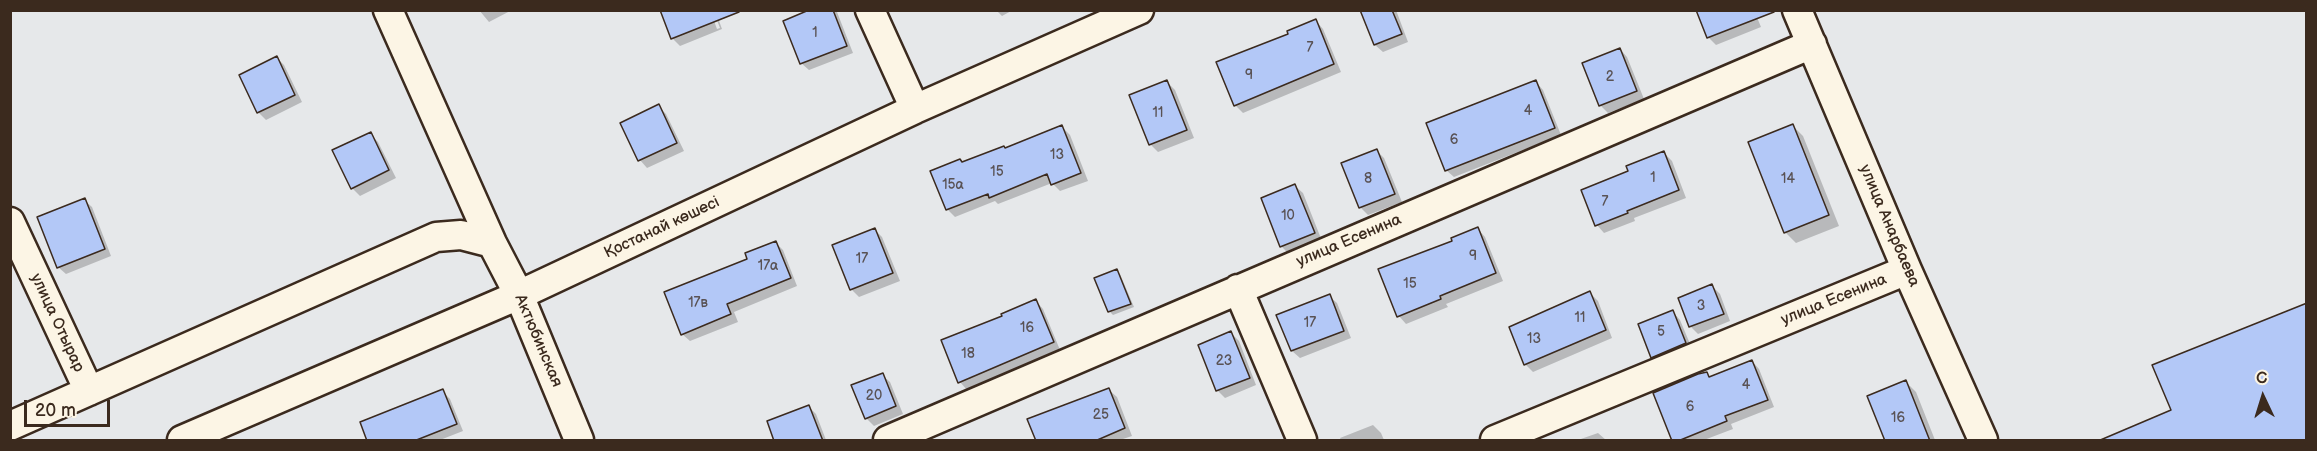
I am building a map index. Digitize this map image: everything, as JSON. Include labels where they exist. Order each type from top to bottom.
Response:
[{"type":"street","name":"Актюбинская","points":[[388,10],[492,243],[519,295],[579,441]]},
{"type":"street","points":[[870,10],[915,109]]},
{"type":"street","name":"Қостанай көшесі","points":[[182,441],[519,295],[915,109],[1139,10]]},
{"type":"street","name":"улица Анарбаева","points":[[1797,10],[1907,270],[1983,441]]},
{"type":"street","name":"улица Есенина","points":[[888,441],[1812,44]]},
{"type":"street","name":"улица Отырар","points":[[10,222],[89,391]]},
{"type":"street","points":[[10,426],[436,237],[461,235],[492,243]]},
{"type":"street","name":"улица Есенина","points":[[1495,441],[1907,270]]},
{"type":"street","points":[[1238,289],[1302,441]]},
{"type":"building","points":[[660,10],[739,10],[739,12],[671,39]]},
{"type":"building","points":[[809,10],[833,10],[847,46],[800,64],[783,21]]},
{"type":"building","points":[[1360,10],[1392,10],[1402,34],[1374,45]]},
{"type":"building","points":[[1696,10],[1774,10],[1774,12],[1707,38]]},
{"type":"building","points":[[1316,19],[1334,64],[1234,106],[1216,62],[1288,34],[1287,31]]},
{"type":"building","points":[[1620,48],[1637,91],[1599,106],[1582,63]]},
{"type":"building","points":[[277,56],[295,95],[257,113],[239,75]]},
{"type":"building","points":[[1167,80],[1187,130],[1149,145],[1129,95]]},
{"type":"building","points":[[1536,80],[1555,128],[1445,171],[1426,123]]},
{"type":"building","points":[[659,104],[677,143],[638,161],[620,123]]},
{"type":"building","points":[[1793,124],[1829,215],[1784,233],[1748,142]]},
{"type":"building","points":[[1062,125],[1081,173],[1051,185],[1047,174],[989,198],[988,194],[946,210],[930,171],[960,159],[962,162],[1004,146],[1005,148]]},
{"type":"building","points":[[371,132],[389,170],[351,189],[332,150]]},
{"type":"building","points":[[1377,149],[1395,194],[1359,208],[1341,163]]},
{"type":"building","points":[[1664,151],[1679,190],[1595,226],[1581,190],[1628,171],[1626,166]]},
{"type":"building","points":[[1295,184],[1315,233],[1280,247],[1261,198]]},
{"type":"building","points":[[85,198],[105,249],[57,268],[37,217]]},
{"type":"building","points":[[1478,227],[1496,273],[1397,317],[1378,269],[1452,241],[1451,238]]},
{"type":"building","points":[[875,228],[893,273],[850,290],[832,245]]},
{"type":"building","points":[[776,241],[791,278],[727,304],[731,314],[681,335],[664,292],[747,259],[745,253]]},
{"type":"building","points":[[1117,269],[1131,304],[1108,312],[1094,278]]},
{"type":"building","points":[[1712,284],[1724,314],[1689,327],[1678,298]]},
{"type":"building","points":[[1590,291],[1606,330],[1524,365],[1509,327]]},
{"type":"building","points":[[1330,294],[1344,331],[1291,351],[1276,315]]},
{"type":"building","points":[[1036,299],[1054,342],[958,383],[941,340],[1002,316],[1001,314]]},
{"type":"building","points":[[2307,303],[2307,441],[2098,441],[2171,410],[2152,365]]},
{"type":"building","points":[[1673,310],[1686,343],[1651,358],[1638,324]]},
{"type":"building","points":[[1231,331],[1250,378],[1216,391],[1198,345]]},
{"type":"building","points":[[1752,360],[1768,400],[1725,416],[1727,421],[1678,441],[1672,441],[1653,393],[1698,374],[1707,372],[1709,377]]},
{"type":"building","points":[[883,373],[896,406],[865,419],[851,385]]},
{"type":"building","points":[[1906,380],[1930,441],[1885,441],[1867,396]]},
{"type":"building","points":[[1109,388],[1125,428],[1095,441],[1036,441],[1027,419]]},
{"type":"building","points":[[443,389],[457,424],[414,441],[367,441],[360,422]]},
{"type":"building","points":[[809,405],[823,441],[774,441],[767,421]]}]
